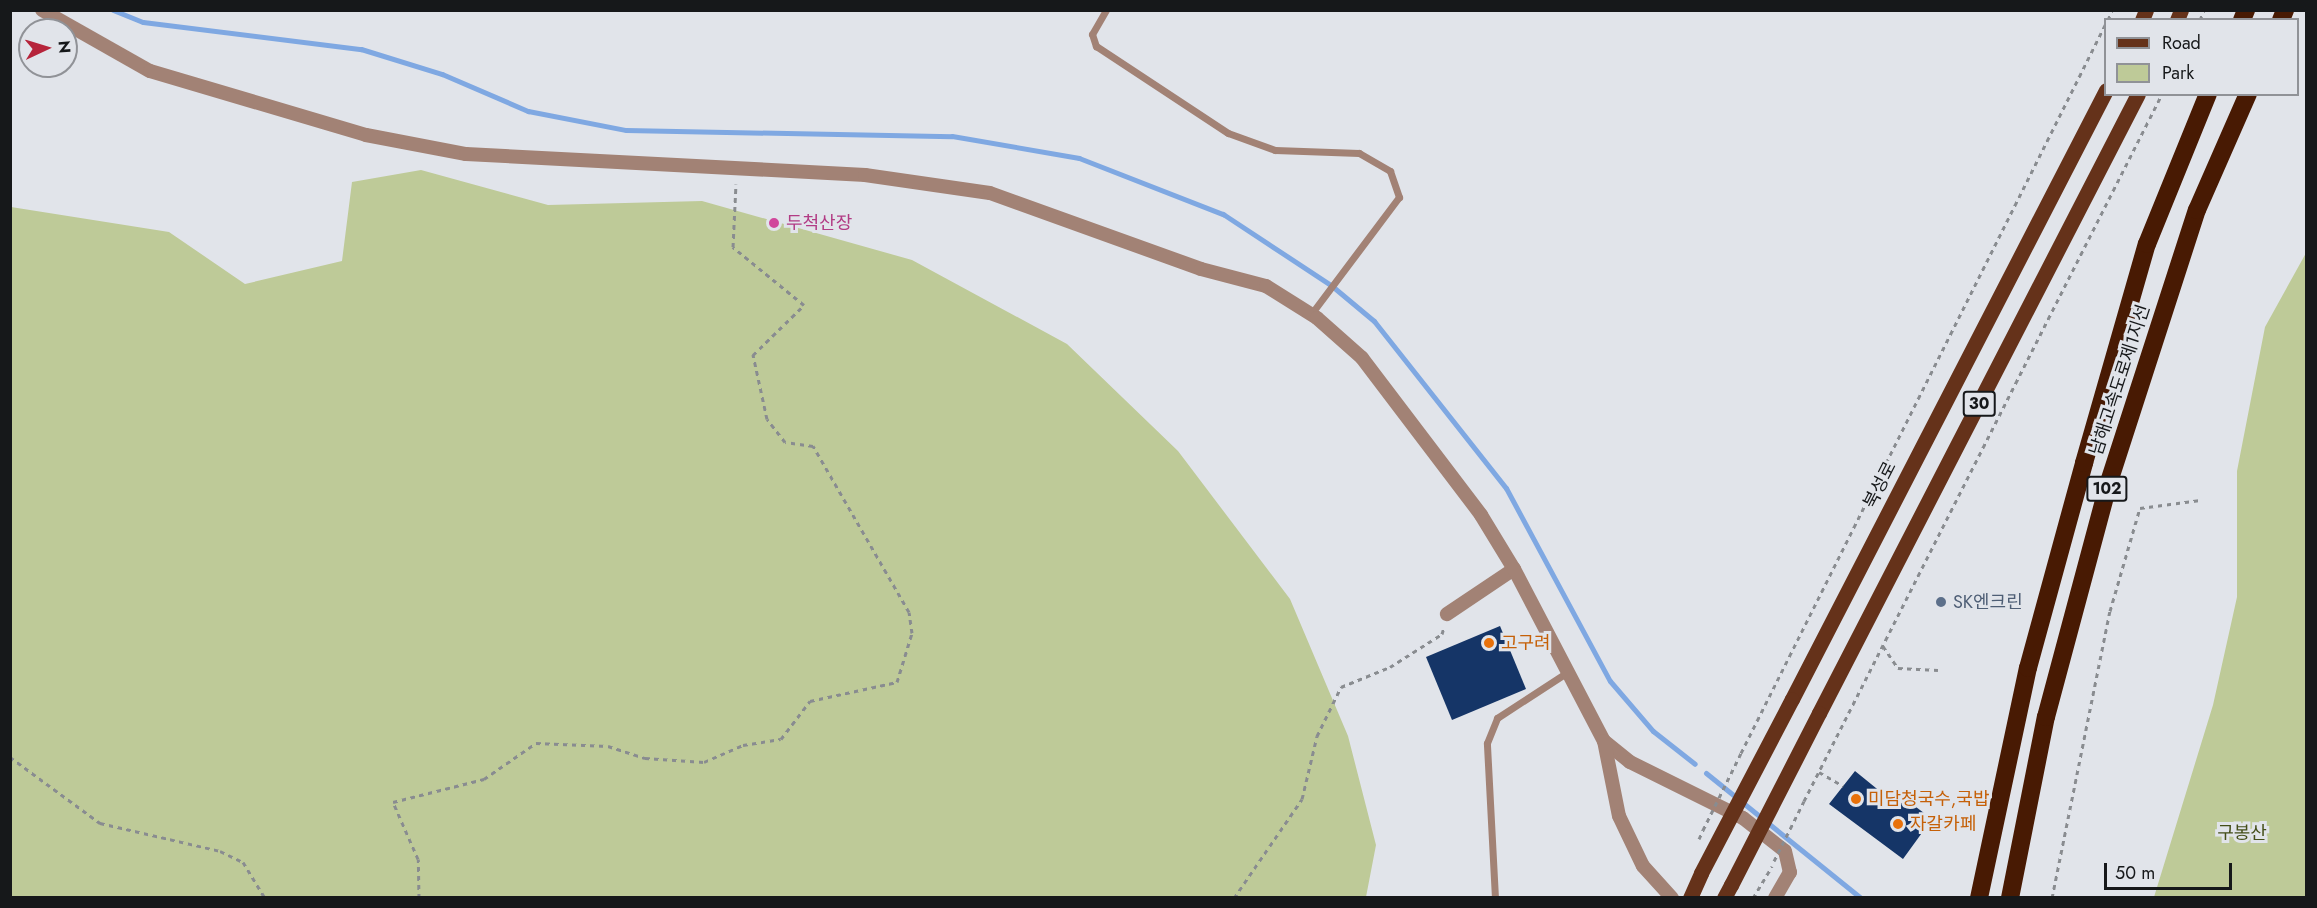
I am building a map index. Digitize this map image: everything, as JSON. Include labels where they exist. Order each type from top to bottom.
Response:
[{"type":"highway","name":"남해고속도로제1지선","points":[[1979,897],[2028,668],[2084,463],[2147,244],[2207,96]]},
{"type":"highway","name":"남해고속도로제1지선","points":[[2010,897],[2046,717],[2108,485],[2197,210],[2247,96]]},
{"type":"main road","name":"북성로","points":[[1690,897],[2104,94]]},
{"type":"main road","name":"30","points":[[1728,891],[2137,96]]},
{"type":"street","points":[[42,10],[150,71],[366,135],[466,154],[596,158],[739,172],[864,175],[990,193],[1201,269],[1266,286],[1314,309],[1370,367],[1481,515],[1514,569],[1566,673],[1604,741],[1619,816],[1643,866],[1672,897]]},
{"type":"street","points":[[1447,614],[1514,569]]},
{"type":"street","points":[[1604,741],[1630,762],[1743,818],[1785,851],[1790,872],[1775,897]]},
{"type":"lane","points":[[1106,10],[1092,34],[1096,46],[1228,133],[1275,150],[1359,153],[1390,171],[1399,197],[1314,309]]},
{"type":"lane","points":[[1495,897],[1486,742],[1497,718],[1566,673]]},
{"type":"path","points":[[1703,830],[2104,27]]},
{"type":"path","points":[[1753,897],[1774,861],[2161,96]]},
{"type":"path","points":[[419,897],[418,859],[393,802],[484,779],[536,743],[609,746],[645,758],[704,762],[743,745],[781,739],[810,701],[897,682],[912,633],[909,612],[813,446],[785,442],[767,419],[753,355],[804,305],[734,247],[732,201],[739,172]]},
{"type":"path","points":[[2052,897],[2108,622],[2140,508],[2200,500]]},
{"type":"path","points":[[1234,897],[1302,799],[1317,736],[1341,687],[1390,667],[1442,634],[1447,614]]},
{"type":"path","points":[[1883,646],[1898,668],[1938,670]]},
{"type":"path","points":[[10,757],[100,823],[220,852],[243,862],[265,897]]},
{"type":"path","points":[[1819,772],[1843,786]]},
{"type":"green space","points":[[421,170],[548,205],[702,201],[912,260],[1067,344],[1178,451],[1290,599],[1348,736],[1376,845],[1366,897],[11,897],[11,207],[169,232],[245,284],[342,261],[352,182]]},
{"type":"green space","name":"구봉산","points":[[2306,253],[2306,897],[2154,897],[2213,705],[2237,597],[2237,471],[2265,327]]},
{"type":"building","points":[[1500,626],[1526,689],[1452,720],[1426,657]]},
{"type":"building","points":[[1855,771],[1887,797],[1892,789],[1932,819],[1903,859],[1829,804]]},
{"type":"waterway","points":[[113,10],[143,22],[361,49],[442,74],[528,111],[626,130],[952,136],[1079,158],[1223,214],[1332,286],[1374,321],[1506,488],[1610,681],[1653,731],[1695,764]]},
{"type":"waterway","points":[[1706,773],[1861,898]]},
{"type":"place","name":"두척산장","points":[[774,223]]},
{"type":"place","name":"SK엔크린","points":[[1941,602]]},
{"type":"place","name":"고구려","points":[[1489,643]]},
{"type":"place","name":"미담청국수,국밥","points":[[1856,799]]},
{"type":"place","name":"자갈카페","points":[[1898,824]]}]
